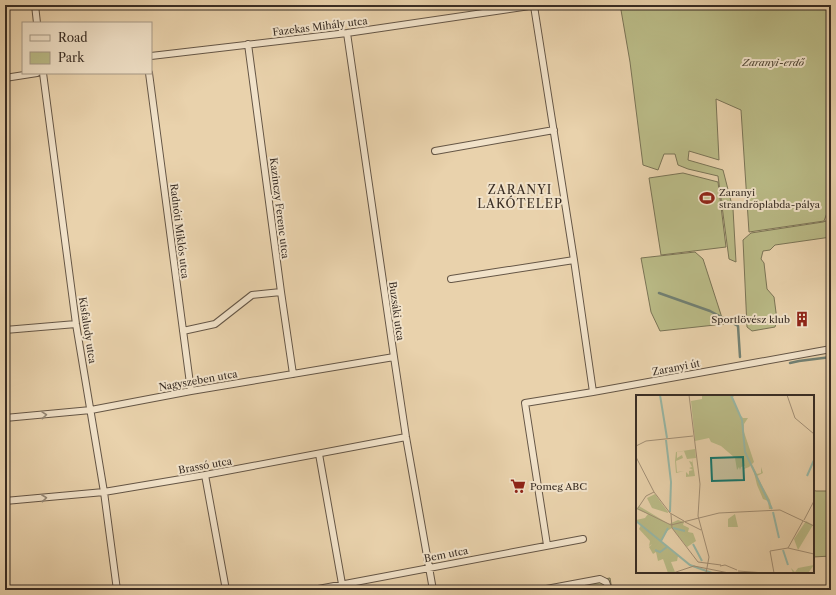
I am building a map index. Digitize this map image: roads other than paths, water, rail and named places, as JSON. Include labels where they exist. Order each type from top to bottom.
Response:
[{"type":"street","points":[[35,5],[37,22]]},
{"type":"street","name":"Fazekas Mihály utca","points":[[152,56],[347,33],[538,5]]},
{"type":"street","points":[[534,6],[593,392]]},
{"type":"street","name":"Buzsáki utca","points":[[347,33],[406,437],[433,590]]},
{"type":"street","name":"Kazinczy Ferenc utca","points":[[248,44],[280,292],[293,374]]},
{"type":"street","points":[[5,78],[31,74]]},
{"type":"street","name":"Kisfaludy utca","points":[[43,74],[76,324],[104,492],[117,590]]},
{"type":"street","name":"Radnóti Miklós utca","points":[[149,74],[191,391]]},
{"type":"street","points":[[435,151],[554,130]]},
{"type":"street","points":[[451,279],[574,260]]},
{"type":"street","points":[[183,331],[215,324],[252,295],[280,292]]},
{"type":"street","points":[[5,330],[76,324]]},
{"type":"street","name":"Zaranyi út","points":[[547,545],[525,403],[831,349]]},
{"type":"street","name":"Nagyszeben utca","points":[[5,418],[91,410],[191,391],[394,357]]},
{"type":"street","name":"Brassó utca","points":[[5,501],[104,492],[205,475],[406,437]]},
{"type":"street","points":[[319,454],[342,584]]},
{"type":"street","points":[[205,475],[226,590]]},
{"type":"street","name":"Bem utca","points":[[313,590],[583,539]]},
{"type":"street","points":[[541,590],[600,579],[606,582],[610,590]]},
{"type":"waterway","points":[[659,293],[710,311],[738,326],[740,357]]},
{"type":"waterway","points":[[790,363],[831,357]]},
{"type":"place","name":"Zaranyi strandröplabda-pálya","points":[[707,198]]},
{"type":"place","name":"Sportlövész klub","points":[[802,319]]},
{"type":"place","name":"Pomeg ABC","points":[[518,486]]},
{"type":"district","name":"ZARANYI LAKÓTELEP","points":[[520,197]]},
{"type":"park label","name":"Zaranyi-erdő","points":[[773,62]]}]
